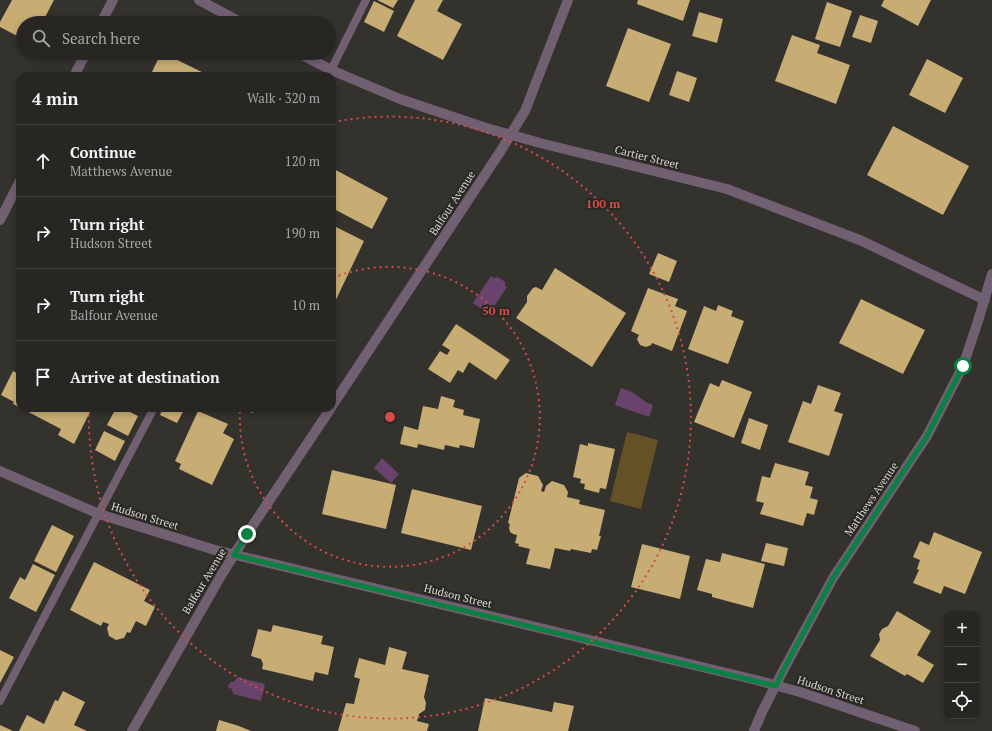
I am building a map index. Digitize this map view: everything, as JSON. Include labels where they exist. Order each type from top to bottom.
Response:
[{"type":"street","points":[[105,16],[113,0]]},
{"type":"street","points":[[199,0],[229,16]]},
{"type":"street","name":"Balfour Avenue","points":[[336,399],[491,165],[525,110],[568,0]]},
{"type":"street","points":[[76,72],[82,60]]},
{"type":"street","name":"Cartier Street","points":[[309,60],[327,72]]},
{"type":"street","name":"Cartier Street","points":[[336,76],[400,99],[510,135],[727,189],[862,241],[985,300]]},
{"type":"street","points":[[0,220],[16,189]]},
{"type":"street","name":"Matthews Avenue","points":[[754,731],[785,667],[833,578],[927,436],[963,366],[992,274]]},
{"type":"street","name":"Balfour Avenue","points":[[132,731],[222,574],[328,412]]},
{"type":"street","name":"Hudson Street","points":[[0,471],[99,514],[215,550],[800,692],[914,731]]},
{"type":"lane","points":[[336,59],[366,0]]},
{"type":"lane","points":[[330,72],[336,60]]},
{"type":"lane","points":[[0,701],[152,412]]},
{"type":"shaded area","points":[[491,276],[494,278],[498,277],[505,282],[505,286],[507,287],[489,314],[473,303]]},
{"type":"shaded area","points":[[621,388],[632,392],[653,405],[649,417],[615,405]]},
{"type":"shaded area","points":[[627,432],[658,440],[641,509],[610,501]]},
{"type":"shaded area","points":[[382,458],[399,474],[391,483],[374,468]]},
{"type":"shaded area","points":[[237,677],[265,684],[261,701],[233,694],[232,689],[228,686],[231,682],[236,680]]},
{"type":"building","points":[[12,0],[54,0],[46,16],[16,16],[16,35],[0,27],[0,22]]},
{"type":"building","points":[[377,0],[398,0],[393,8]]},
{"type":"building","points":[[415,0],[443,0],[437,11],[462,24],[443,60],[397,36]]},
{"type":"building","points":[[638,0],[690,0],[683,21],[637,4]]},
{"type":"building","points":[[884,0],[931,0],[918,26],[881,6]]},
{"type":"building","points":[[374,1],[394,11],[384,32],[364,22]]},
{"type":"building","points":[[827,2],[852,11],[840,47],[815,39]]},
{"type":"building","points":[[699,12],[723,19],[717,43],[692,36]]},
{"type":"building","points":[[860,15],[878,21],[871,43],[852,37]]},
{"type":"building","points":[[628,28],[671,44],[649,102],[606,86]]},
{"type":"building","points":[[792,35],[820,45],[817,53],[850,65],[836,104],[775,81]]},
{"type":"building","points":[[927,59],[963,78],[945,113],[909,95]]},
{"type":"building","points":[[158,60],[177,60],[202,72],[152,72]]},
{"type":"building","points":[[677,71],[697,78],[689,102],[669,95]]},
{"type":"building","points":[[893,126],[969,166],[943,215],[867,175]]},
{"type":"building","points":[[336,170],[388,198],[372,229],[336,210]]},
{"type":"building","points":[[336,227],[364,241],[336,300]]},
{"type":"building","points":[[658,253],[677,261],[669,282],[649,274]]},
{"type":"building","points":[[555,268],[626,313],[592,367],[516,318],[527,302],[527,296],[533,288],[536,287],[542,290]]},
{"type":"building","points":[[648,288],[678,299],[675,306],[687,311],[672,351],[652,343],[646,347],[640,345],[637,339],[639,335],[631,331]]},
{"type":"building","points":[[861,299],[925,330],[903,374],[839,343]]},
{"type":"building","points":[[718,305],[733,311],[731,316],[744,321],[728,364],[688,349],[704,306],[716,311]]},
{"type":"building","points":[[456,324],[510,360],[496,380],[469,362],[463,373],[458,370],[450,383],[428,369],[440,351],[447,355],[450,350],[442,345]]},
{"type":"building","points":[[13,371],[16,373],[16,406],[13,404],[14,402],[1,395]]},
{"type":"building","points":[[722,380],[752,392],[734,438],[694,422],[710,383],[719,387]]},
{"type":"building","points":[[818,385],[841,393],[834,411],[843,414],[829,456],[788,442],[803,401],[811,404]]},
{"type":"building","points":[[441,396],[455,400],[453,407],[464,410],[463,415],[480,419],[474,448],[460,445],[459,448],[445,445],[444,450],[418,444],[417,448],[400,444],[404,426],[418,430],[423,406],[438,409]]},
{"type":"building","points":[[29,412],[90,412],[74,444],[58,435],[61,429]]},
{"type":"building","points":[[114,412],[130,412],[138,416],[128,436],[107,425]]},
{"type":"building","points":[[161,412],[183,412],[177,423],[160,415]]},
{"type":"building","points":[[198,412],[228,424],[223,433],[234,439],[212,485],[179,469],[181,464],[175,461]]},
{"type":"building","points":[[749,418],[768,425],[760,450],[741,443]]},
{"type":"building","points":[[104,431],[125,441],[115,461],[95,450]]},
{"type":"building","points":[[588,443],[615,449],[606,489],[600,488],[599,493],[584,489],[585,484],[580,483],[581,479],[573,477],[580,444],[588,446]]},
{"type":"building","points":[[775,463],[809,472],[805,485],[813,487],[810,498],[818,500],[814,515],[807,513],[803,526],[760,514],[764,503],[756,501],[762,476],[770,478]]},
{"type":"building","points":[[332,470],[396,485],[386,529],[322,514]]},
{"type":"building","points":[[526,473],[538,476],[543,485],[541,491],[544,492],[546,486],[552,481],[564,485],[568,492],[567,497],[580,500],[579,504],[605,510],[597,550],[592,549],[591,553],[571,549],[570,551],[555,548],[550,569],[526,564],[530,549],[518,546],[519,544],[515,543],[517,535],[510,532],[510,524],[508,523],[519,478]]},
{"type":"building","points":[[412,489],[482,506],[471,550],[401,533]]},
{"type":"building","points":[[52,525],[74,536],[56,572],[34,561]]},
{"type":"building","points":[[934,532],[982,552],[965,594],[944,586],[941,594],[913,583],[919,570],[917,569],[920,560],[913,557],[920,541],[929,545]]},
{"type":"building","points":[[766,543],[788,548],[784,566],[761,561]]},
{"type":"building","points":[[642,544],[690,556],[680,599],[631,587]]},
{"type":"building","points":[[722,553],[765,564],[753,608],[712,597],[712,594],[697,590],[706,559],[720,562]]},
{"type":"building","points":[[94,562],[150,590],[144,601],[155,607],[146,626],[136,621],[130,633],[127,632],[124,638],[116,640],[109,636],[107,628],[109,624],[103,622],[101,626],[70,610]]},
{"type":"building","points":[[33,564],[55,575],[36,612],[9,598],[20,577],[25,580]]},
{"type":"building","points":[[897,611],[931,631],[917,655],[934,665],[923,683],[907,674],[905,676],[870,656],[880,640],[879,634],[882,629],[888,626]]},
{"type":"building","points":[[273,625],[323,636],[321,644],[334,647],[328,675],[315,672],[313,681],[262,669],[263,664],[261,659],[251,656],[258,629],[271,632]]},
{"type":"building","points":[[389,647],[407,652],[402,669],[429,675],[424,697],[426,703],[425,710],[419,714],[417,721],[429,724],[427,731],[338,731],[346,703],[354,704],[360,679],[354,677],[359,658],[385,665]]},
{"type":"building","points":[[0,650],[14,657],[0,683]]},
{"type":"building","points":[[63,691],[85,702],[74,725],[87,731],[19,731],[27,715],[44,724],[55,700],[58,701]]},
{"type":"building","points":[[485,698],[552,712],[554,702],[574,706],[568,731],[478,731]]},
{"type":"building","points":[[219,720],[239,726],[251,731],[216,731]]},
{"type":"building","points":[[0,725],[13,731],[0,731]]},
{"type":"route","points":[[247,534],[234,555],[776,686],[833,578],[927,436],[963,366]]}]
